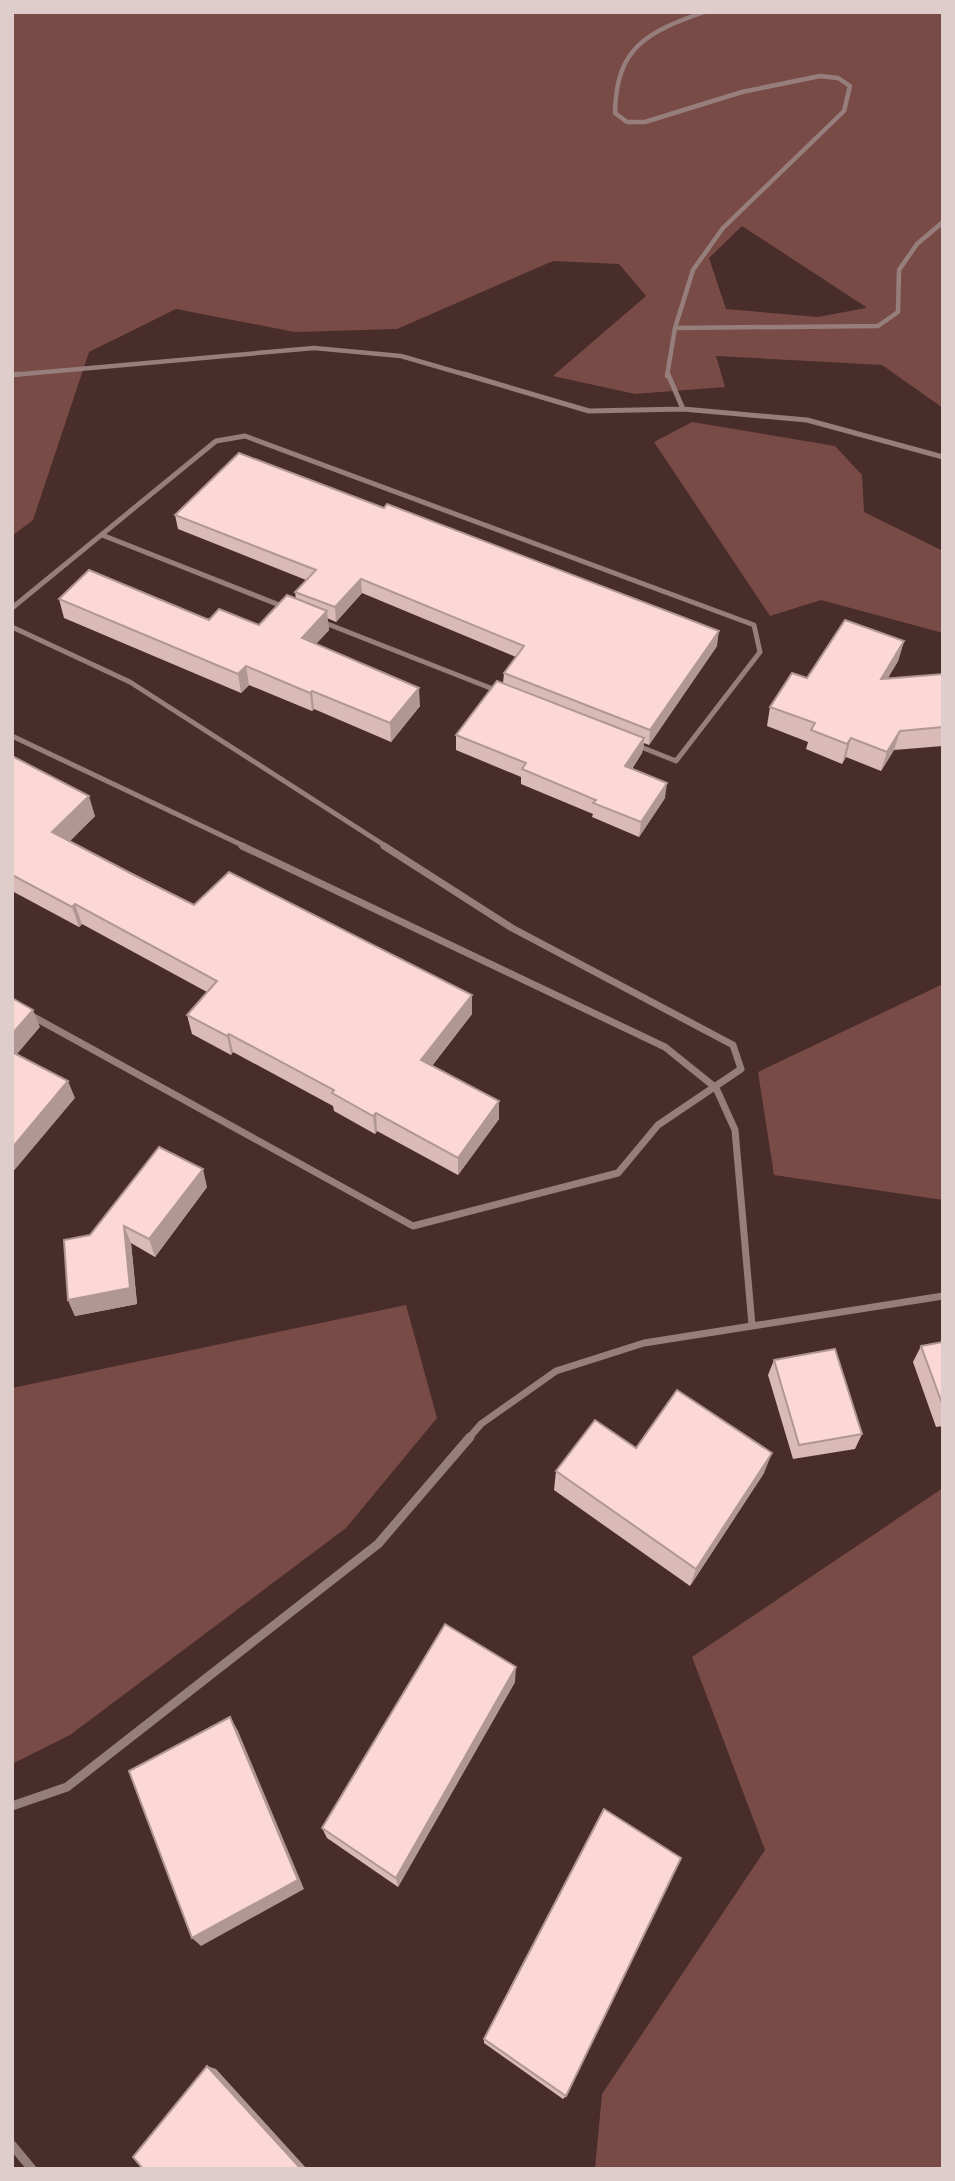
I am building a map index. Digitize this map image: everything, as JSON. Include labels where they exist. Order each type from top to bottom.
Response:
[{"type":"street","points":[[683,409],[667,379],[675,328],[693,271],[723,228],[844,111],[850,86],[838,77],[816,76],[769,86],[645,122],[627,122],[615,113],[614,89],[631,51],[646,34],[704,12]]},
{"type":"street","points":[[675,328],[878,326],[898,312],[899,270],[917,244],[943,222]]},
{"type":"street","points":[[12,374],[314,348],[401,356],[589,411],[683,409],[807,420],[943,457]]},
{"type":"street","points":[[12,608],[216,441],[244,436],[754,625],[760,652],[676,761],[625,741]]},
{"type":"street","points":[[102,535],[293,610]]},
{"type":"street","points":[[306,615],[510,696]]},
{"type":"street","points":[[12,627],[130,682],[512,928],[733,1045],[741,1069],[658,1125],[618,1173],[413,1226],[12,1005]]},
{"type":"street","points":[[12,736],[664,1048],[716,1088],[735,1130],[752,1325]]},
{"type":"street","points":[[12,1805],[67,1787],[378,1544],[481,1424],[556,1371],[644,1343],[943,1296]]},
{"type":"street","points":[[12,2145],[32,2169]]},
{"type":"shaded area","points":[[12,12],[943,12],[943,408],[882,365],[716,356],[725,387],[635,394],[553,376],[646,296],[619,264],[553,261],[397,329],[295,332],[176,309],[89,352],[33,520],[12,536]],"holes":[[[742,226],[866,307],[818,317],[726,309],[709,258]]]},
{"type":"shaded area","points":[[692,422],[835,446],[862,475],[864,512],[943,551],[943,633],[821,600],[770,616],[654,442]]},
{"type":"shaded area","points":[[943,984],[943,1200],[774,1175],[758,1072]]},
{"type":"shaded area","points":[[406,1305],[437,1418],[346,1528],[70,1735],[12,1764],[12,1388]]},
{"type":"shaded area","points":[[943,1488],[943,2169],[595,2169],[602,2094],[765,1850],[692,1657]]},
{"type":"building","points":[[239,453],[384,508],[387,504],[719,631],[650,730],[504,673],[524,646],[361,579],[335,607],[295,592],[316,570],[175,515]]},
{"type":"building","points":[[89,570],[209,620],[219,609],[259,625],[287,595],[327,611],[302,638],[419,688],[390,723],[246,666],[238,674],[59,599]]},
{"type":"building","points":[[845,620],[904,641],[881,679],[943,674],[943,727],[900,731],[887,752],[851,738],[847,744],[811,730],[815,723],[770,707],[792,673],[807,678]]},
{"type":"building","points":[[497,681],[644,738],[625,766],[667,783],[641,822],[593,803],[596,800],[522,769],[526,763],[456,735]]},
{"type":"building","points":[[12,756],[89,796],[52,832],[134,875],[194,905],[229,872],[472,995],[421,1060],[499,1101],[458,1158],[376,1113],[373,1116],[332,1093],[334,1090],[229,1034],[227,1036],[187,1015],[217,981],[75,904],[72,907],[12,875]]},
{"type":"building","points":[[12,998],[33,1010],[12,1034]]},
{"type":"building","points":[[12,1052],[68,1081],[12,1148]]},
{"type":"building","points":[[159,1147],[203,1169],[149,1239],[124,1226],[130,1288],[68,1300],[64,1240],[90,1235]]},
{"type":"building","points":[[943,1342],[943,1406],[921,1346]]},
{"type":"building","points":[[835,1349],[862,1434],[799,1445],[774,1360]]},
{"type":"building","points":[[677,1390],[772,1453],[696,1569],[556,1471],[595,1420],[636,1448]]},
{"type":"building","points":[[445,1624],[516,1667],[396,1878],[322,1828]]},
{"type":"building","points":[[230,1717],[298,1880],[192,1938],[129,1771]]},
{"type":"building","points":[[604,1809],[681,1858],[566,2096],[484,2039]]},
{"type":"building","points":[[207,2066],[301,2169],[143,2169],[133,2157]]}]
